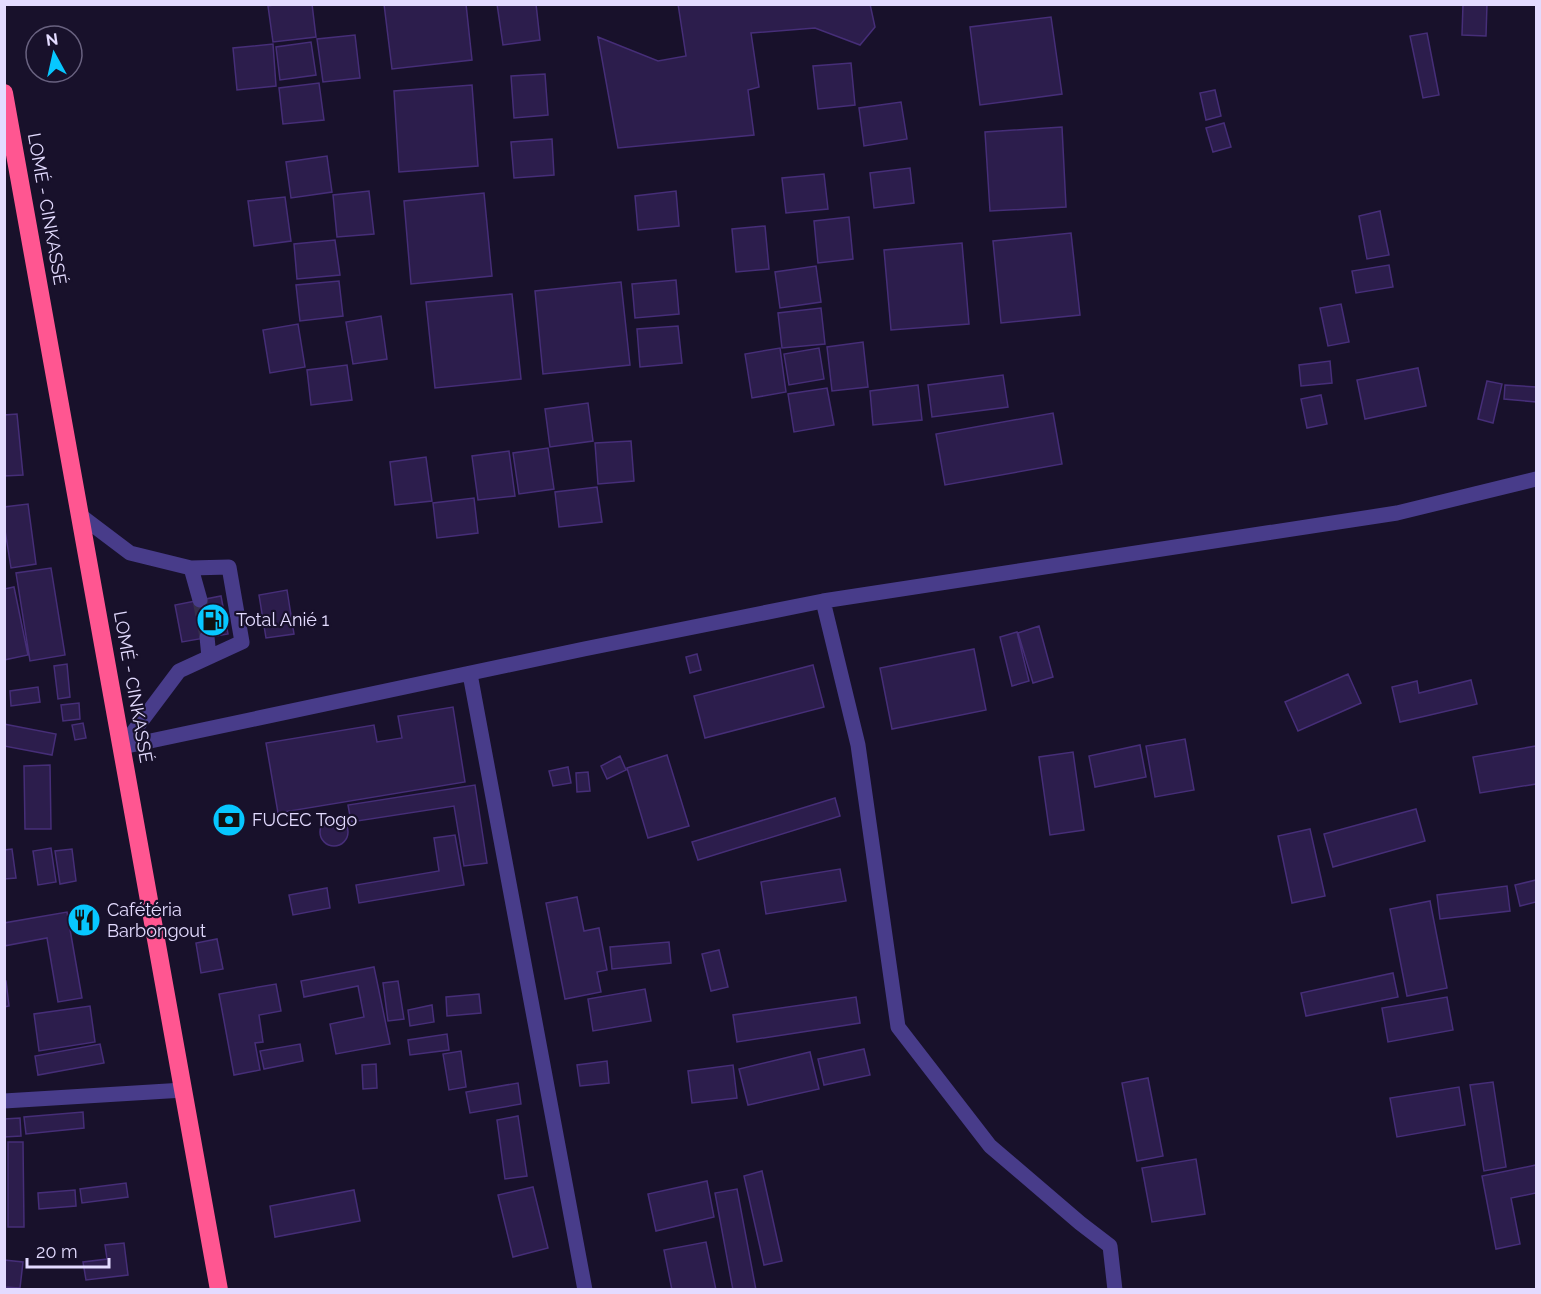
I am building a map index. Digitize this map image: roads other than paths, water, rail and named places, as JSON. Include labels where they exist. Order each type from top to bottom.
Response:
[{"type":"highway","name":"LOMÉ - CINKASSÉ","points":[[4,93],[219,1290]]},
{"type":"street","points":[[122,747],[823,601],[1397,513],[1536,479]]},
{"type":"street","points":[[81,516],[130,553],[191,568],[229,567],[242,642],[179,671],[122,747]]},
{"type":"street","points":[[191,568],[200,600]]},
{"type":"street","points":[[823,601],[858,745],[898,1027],[990,1146],[1110,1246],[1115,1290]]},
{"type":"street","points":[[207,637],[209,657]]},
{"type":"street","points":[[470,674],[585,1290]]},
{"type":"street","points":[[4,1101],[184,1090]]},
{"type":"tunnel","points":[[200,600],[207,637]]},
{"type":"place","name":"Total Anié 1","points":[[213,620]]},
{"type":"place","name":"FUCEC Togo","points":[[229,820]]},
{"type":"place","name":"Cafétéria Barbongout","points":[[84,920]]}]
